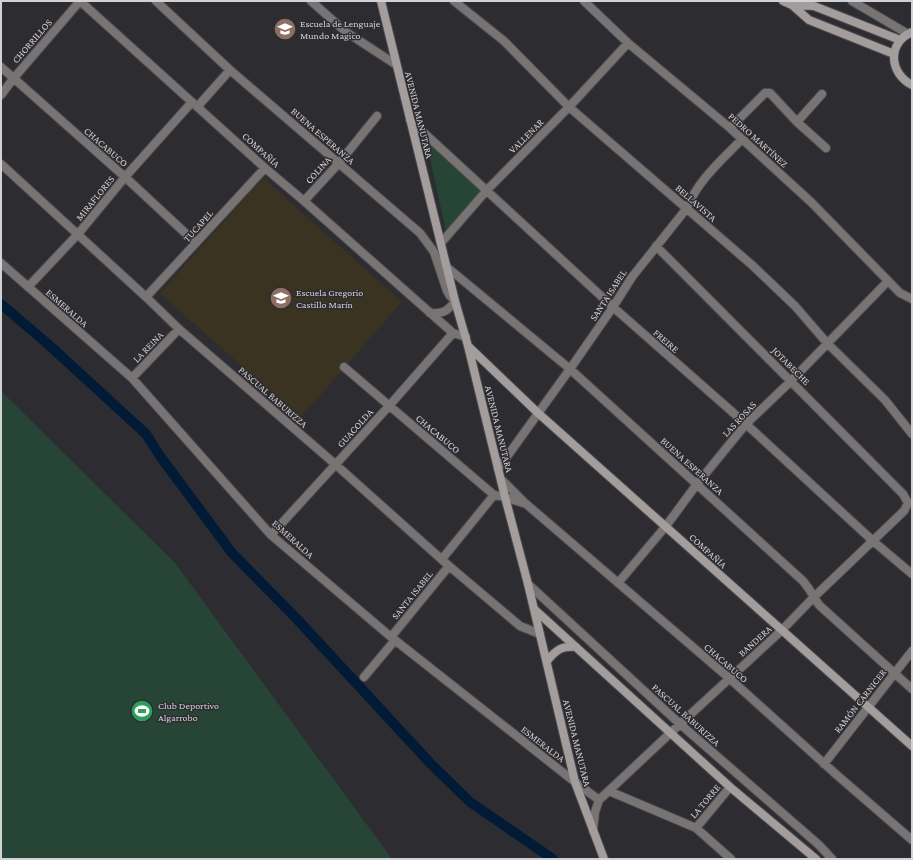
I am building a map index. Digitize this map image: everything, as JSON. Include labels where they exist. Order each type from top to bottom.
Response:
[{"type":"main road","name":"AVENIDA MANUTARA","points":[[380,1],[528,584],[575,782],[604,859]]},
{"type":"main road","points":[[783,1],[792,5],[809,20],[894,54]]},
{"type":"main road","points":[[792,5],[814,6],[900,40]]},
{"type":"main road","points":[[910,33],[900,40],[894,54],[894,60],[897,72],[912,85]]},
{"type":"main road","name":"COMPAÑÍA","points":[[468,346],[538,413],[869,706],[912,746]]},
{"type":"main road","points":[[475,373],[482,369],[492,369]]},
{"type":"main road","points":[[534,609],[730,787],[816,859]]},
{"type":"main road","points":[[546,661],[556,650],[568,646],[576,647]]},
{"type":"street","name":"CHORRILLOS","points":[[1,95],[80,1]]},
{"type":"street","name":"COMPAÑÍA","points":[[80,1],[265,168],[430,313],[453,333],[466,337]]},
{"type":"street","name":"BUENA ESPERANZA","points":[[156,1],[230,70],[420,232],[434,252],[447,291],[455,301]]},
{"type":"street","points":[[311,1],[346,32],[395,64]]},
{"type":"street","name":"BELLAVISTA","points":[[454,1],[504,41],[569,107],[758,270],[795,306],[827,343],[885,400],[912,434]]},
{"type":"street","name":"PEDRO MARTÍNEZ","points":[[584,1],[628,43],[730,128],[811,202],[900,293],[912,299]]},
{"type":"street","points":[[852,1],[910,33]]},
{"type":"street","name":"VALLENAR","points":[[441,243],[487,190],[569,107],[628,43]]},
{"type":"street","name":"CHACABUCO","points":[[1,67],[125,177],[196,243]]},
{"type":"street","name":"MIRAFLORES","points":[[28,287],[78,234],[125,177],[230,70]]},
{"type":"street","points":[[730,128],[765,93],[770,93],[797,122],[826,148]]},
{"type":"street","points":[[797,122],[822,94]]},
{"type":"street","name":"COLINA","points":[[304,201],[339,163],[377,116]]},
{"type":"street","name":"FREIRE","points":[[410,120],[613,307],[746,424],[873,541],[912,574]]},
{"type":"street","name":"SANTA ISABEL","points":[[498,469],[570,369],[632,277],[687,208],[698,186],[742,139]]},
{"type":"street","name":"PASCUAL BABURIZZA","points":[[1,164],[179,329],[335,464],[449,566],[520,626],[540,634]]},
{"type":"street","name":"TUCAPEL","points":[[146,297],[265,168]]},
{"type":"street","name":"JOTABECHE","points":[[656,246],[903,494],[908,504]]},
{"type":"street","name":"ESMERALDA","points":[[1,263],[132,378],[271,535],[393,638],[599,800]]},
{"type":"street","name":"BUENA ESPERANZA","points":[[448,268],[570,369],[697,484],[803,581],[819,606],[912,689]]},
{"type":"street","name":"LAS ROSAS","points":[[618,583],[666,526],[697,484],[746,424],[791,381],[888,281]]},
{"type":"street","points":[[430,313],[443,313],[455,301]]},
{"type":"street","name":"LA REINA","points":[[132,378],[179,329]]},
{"type":"street","name":"GUACOLDA","points":[[271,535],[389,406],[453,333]]},
{"type":"street","name":"CHACABUCO","points":[[344,367],[494,495],[525,504]]},
{"type":"street","name":"CHACABUCO","points":[[501,479],[525,504],[729,678],[824,764],[912,840]]},
{"type":"street","points":[[442,559],[494,495]]},
{"type":"street","name":"BANDERA","points":[[599,800],[782,630],[814,597],[904,512],[908,504]]},
{"type":"street","name":"SANTA ISABEL","points":[[364,677],[449,566]]},
{"type":"street","name":"PASCUAL BABURIZZA","points":[[528,584],[680,724],[819,845],[832,859]]},
{"type":"street","name":"RAMÓN CARNICER","points":[[824,764],[912,651]]},
{"type":"street","name":"LA TORRE","points":[[696,828],[730,787]]},
{"type":"street","points":[[609,791],[696,828],[731,859]]},
{"type":"street","points":[[593,831],[595,812],[599,800]]},
{"type":"shaded area","name":"Escuela Gregorio Castillo Marín","points":[[263,178],[402,302],[300,418],[160,293]]},
{"type":"green space","points":[[426,140],[483,194],[446,231]]},
{"type":"green space","name":"Club Deportivo Algarrobo","points":[[1,391],[175,563],[392,859],[1,859]]},
{"type":"waterway","points":[[1,304],[49,345],[146,434],[160,456],[232,553],[296,618],[430,763],[470,802],[553,859]]},
{"type":"place","name":"Escuela de Lenguaje Mundo Magico","points":[[285,29]]},
{"type":"place","name":"Escuela Gregorio Castillo Marín","points":[[281,298]]},
{"type":"place","name":"Club Deportivo Algarrobo","points":[[142,711]]}]
